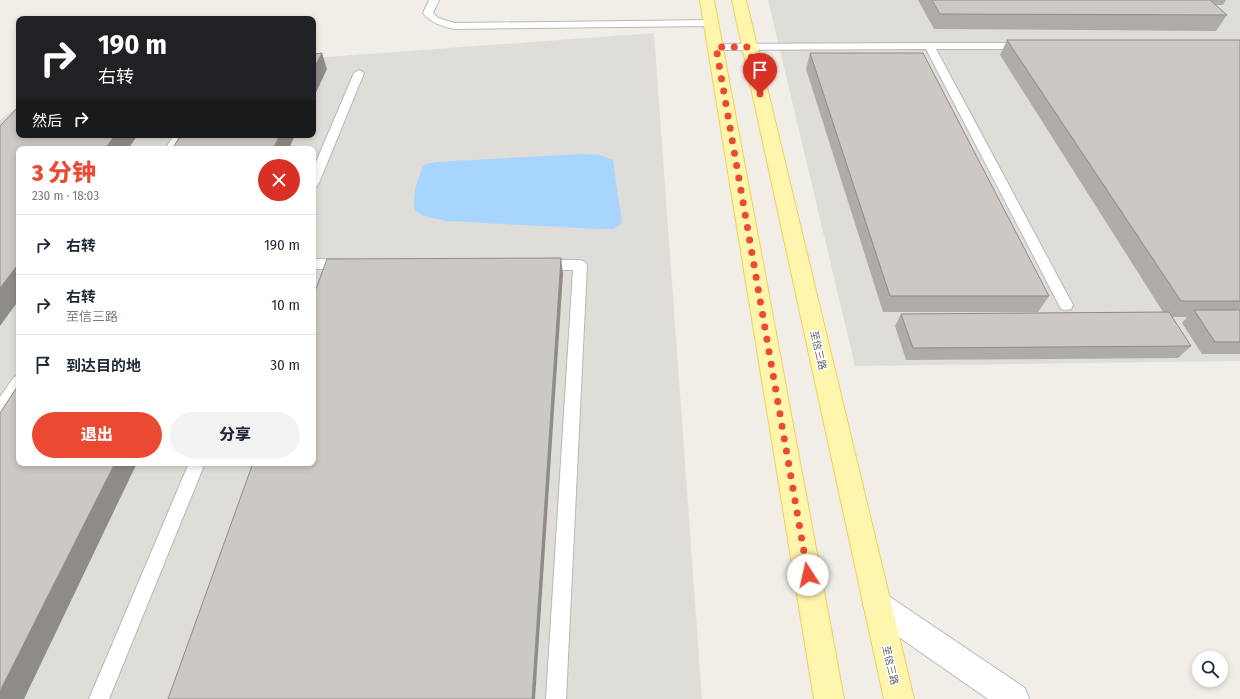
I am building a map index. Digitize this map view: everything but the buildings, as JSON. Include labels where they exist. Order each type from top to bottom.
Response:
[{"type":"main road","points":[[707,0],[830,699]]},
{"type":"main road","name":"至信三路","points":[[739,0],[899,699]]},
{"type":"main road","points":[[877,605],[1014,699]]},
{"type":"lane","points":[[434,0],[428,13],[435,20],[454,26],[711,23]]},
{"type":"lane","points":[[929,46],[1066,305]]},
{"type":"lane","points":[[716,47],[1032,46]]},
{"type":"lane","points":[[316,177],[359,73]]},
{"type":"lane","points":[[316,264],[360,264]]},
{"type":"lane","points":[[525,265],[580,265],[556,699]]},
{"type":"lane","points":[[0,410],[16,386]]},
{"type":"lane","points":[[99,699],[196,466]]},
{"type":"shaded area","points":[[768,0],[1240,0],[1240,361],[855,366]]},
{"type":"shaded area","points":[[654,33],[702,699],[0,699],[0,120],[16,108],[16,138],[316,138],[316,58]]},
{"type":"water","points":[[579,154],[600,155],[613,160],[622,223],[614,229],[446,221],[424,216],[415,211],[414,199],[416,187],[425,164],[437,162]]},
{"type":"route","points":[[760,94],[749,47],[716,47],[808,575]]}]
